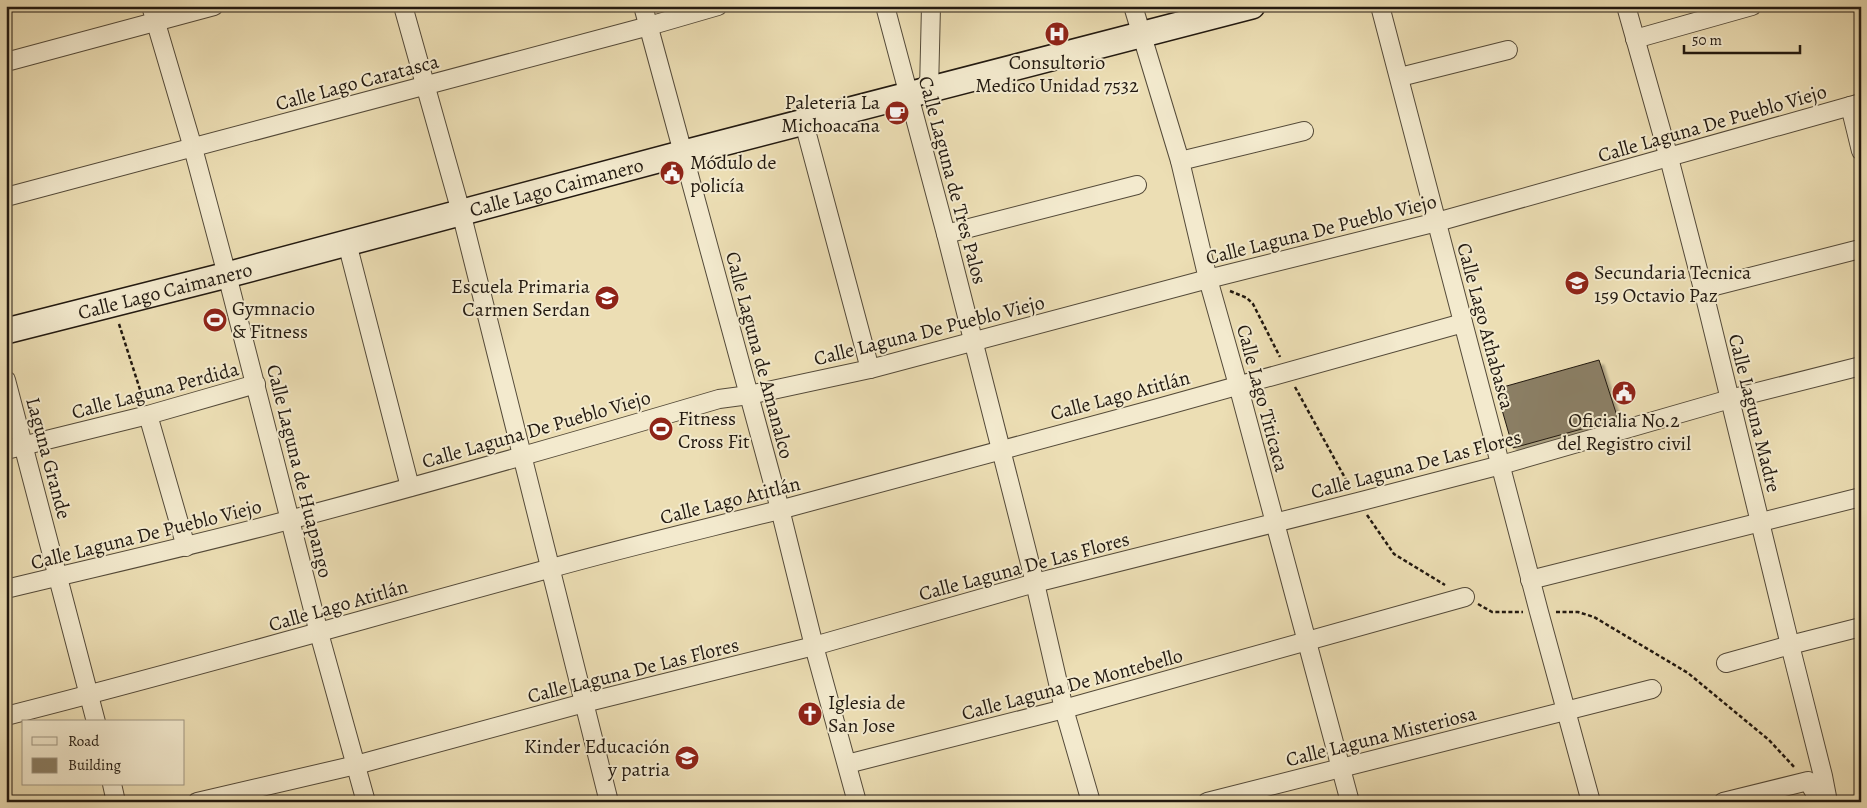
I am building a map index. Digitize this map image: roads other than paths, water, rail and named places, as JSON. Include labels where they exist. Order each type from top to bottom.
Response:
[{"type":"street","points":[[6,62],[153,14],[214,6]]},
{"type":"street","points":[[403,6],[461,212],[609,802]]},
{"type":"street","name":"Calle Laguna de Amanalco","points":[[643,6],[780,509],[814,646],[857,802]]},
{"type":"street","name":"Calle Lago Caratasca","points":[[6,197],[718,6]]},
{"type":"street","name":"Calle Laguna de Tres Palos","points":[[885,6],[919,93],[946,234],[1035,584],[1064,709],[1091,802]]},
{"type":"street","points":[[919,93],[931,6]]},
{"type":"street","name":"Calle Lago Titicaca","points":[[1133,6],[1180,161],[1208,279],[1350,802]]},
{"type":"street","name":"Calle Lago Caimanero","points":[[6,331],[227,275],[684,153],[1252,6]]},
{"type":"street","name":"Calle Lago Athabasca","points":[[1380,6],[1538,612],[1591,802]]},
{"type":"street","name":"Calle Laguna Madre","points":[[1626,6],[1669,158],[1703,289],[1828,802]]},
{"type":"street","points":[[1635,39],[1752,6]]},
{"type":"street","name":"Calle Laguna de Huapango","points":[[153,14],[193,148],[256,384],[319,633],[366,802]]},
{"type":"street","points":[[1400,77],[1508,50]]},
{"type":"street","points":[[1856,105],[1861,151]]},
{"type":"street","name":"Calle Laguna De Pueblo Viejo","points":[[6,590],[291,520],[523,457],[719,399],[748,395],[870,369],[1208,279],[1437,222],[1856,105]]},
{"type":"street","points":[[804,123],[870,369]]},
{"type":"street","points":[[1180,161],[1304,131]]},
{"type":"street","points":[[946,234],[1137,185]]},
{"type":"street","points":[[347,243],[410,487]]},
{"type":"street","points":[[1703,289],[1860,249]]},
{"type":"street","name":"Calle Lago Atitlán","points":[[6,716],[319,633],[550,568],[1000,450],[1463,323]]},
{"type":"street","name":"Calle Laguna De Las Flores","points":[[197,802],[356,765],[584,703],[814,646],[1035,584],[1501,465],[1730,399],[1861,366]]},
{"type":"street","name":"Laguna Grande","points":[[6,380],[95,720]]},
{"type":"street","name":"Calle Laguna Perdida","points":[[6,450],[148,415],[256,384]]},
{"type":"street","points":[[148,415],[186,547]]},
{"type":"street","points":[[1530,580],[1861,497]]},
{"type":"street","name":"Calle Laguna De Montebello","points":[[846,764],[1064,709],[1465,597]]},
{"type":"street","points":[[1726,664],[1790,645],[1861,628]]},
{"type":"street","name":"Calle Laguna Misteriosa","points":[[1207,802],[1652,689]]},
{"type":"street","points":[[1723,802],[1808,781],[1820,802]]},
{"type":"street","points":[[112,786],[116,802]]},
{"type":"place","name":"Consultorio Medico Unidad 7532","points":[[1057,34]]},
{"type":"place","name":"Paleteria La Michoacana","points":[[897,113]]},
{"type":"place","name":"Módulo de policía","points":[[672,173]]},
{"type":"place","name":"Secundaria Tecnica 159 Octavio Paz","points":[[1577,283]]},
{"type":"place","name":"Escuela Primaria Carmen Serdan","points":[[607,298]]},
{"type":"place","name":"Gymnacio & Fitness","points":[[215,320]]},
{"type":"place","name":"Oficialia No.2 del Registro civil","points":[[1624,393]]},
{"type":"place","name":"Fitness Cross Fit","points":[[661,429]]},
{"type":"place","name":"Iglesia de San Jose","points":[[810,714]]},
{"type":"place","name":"Kinder Educación y patria","points":[[687,758]]}]
